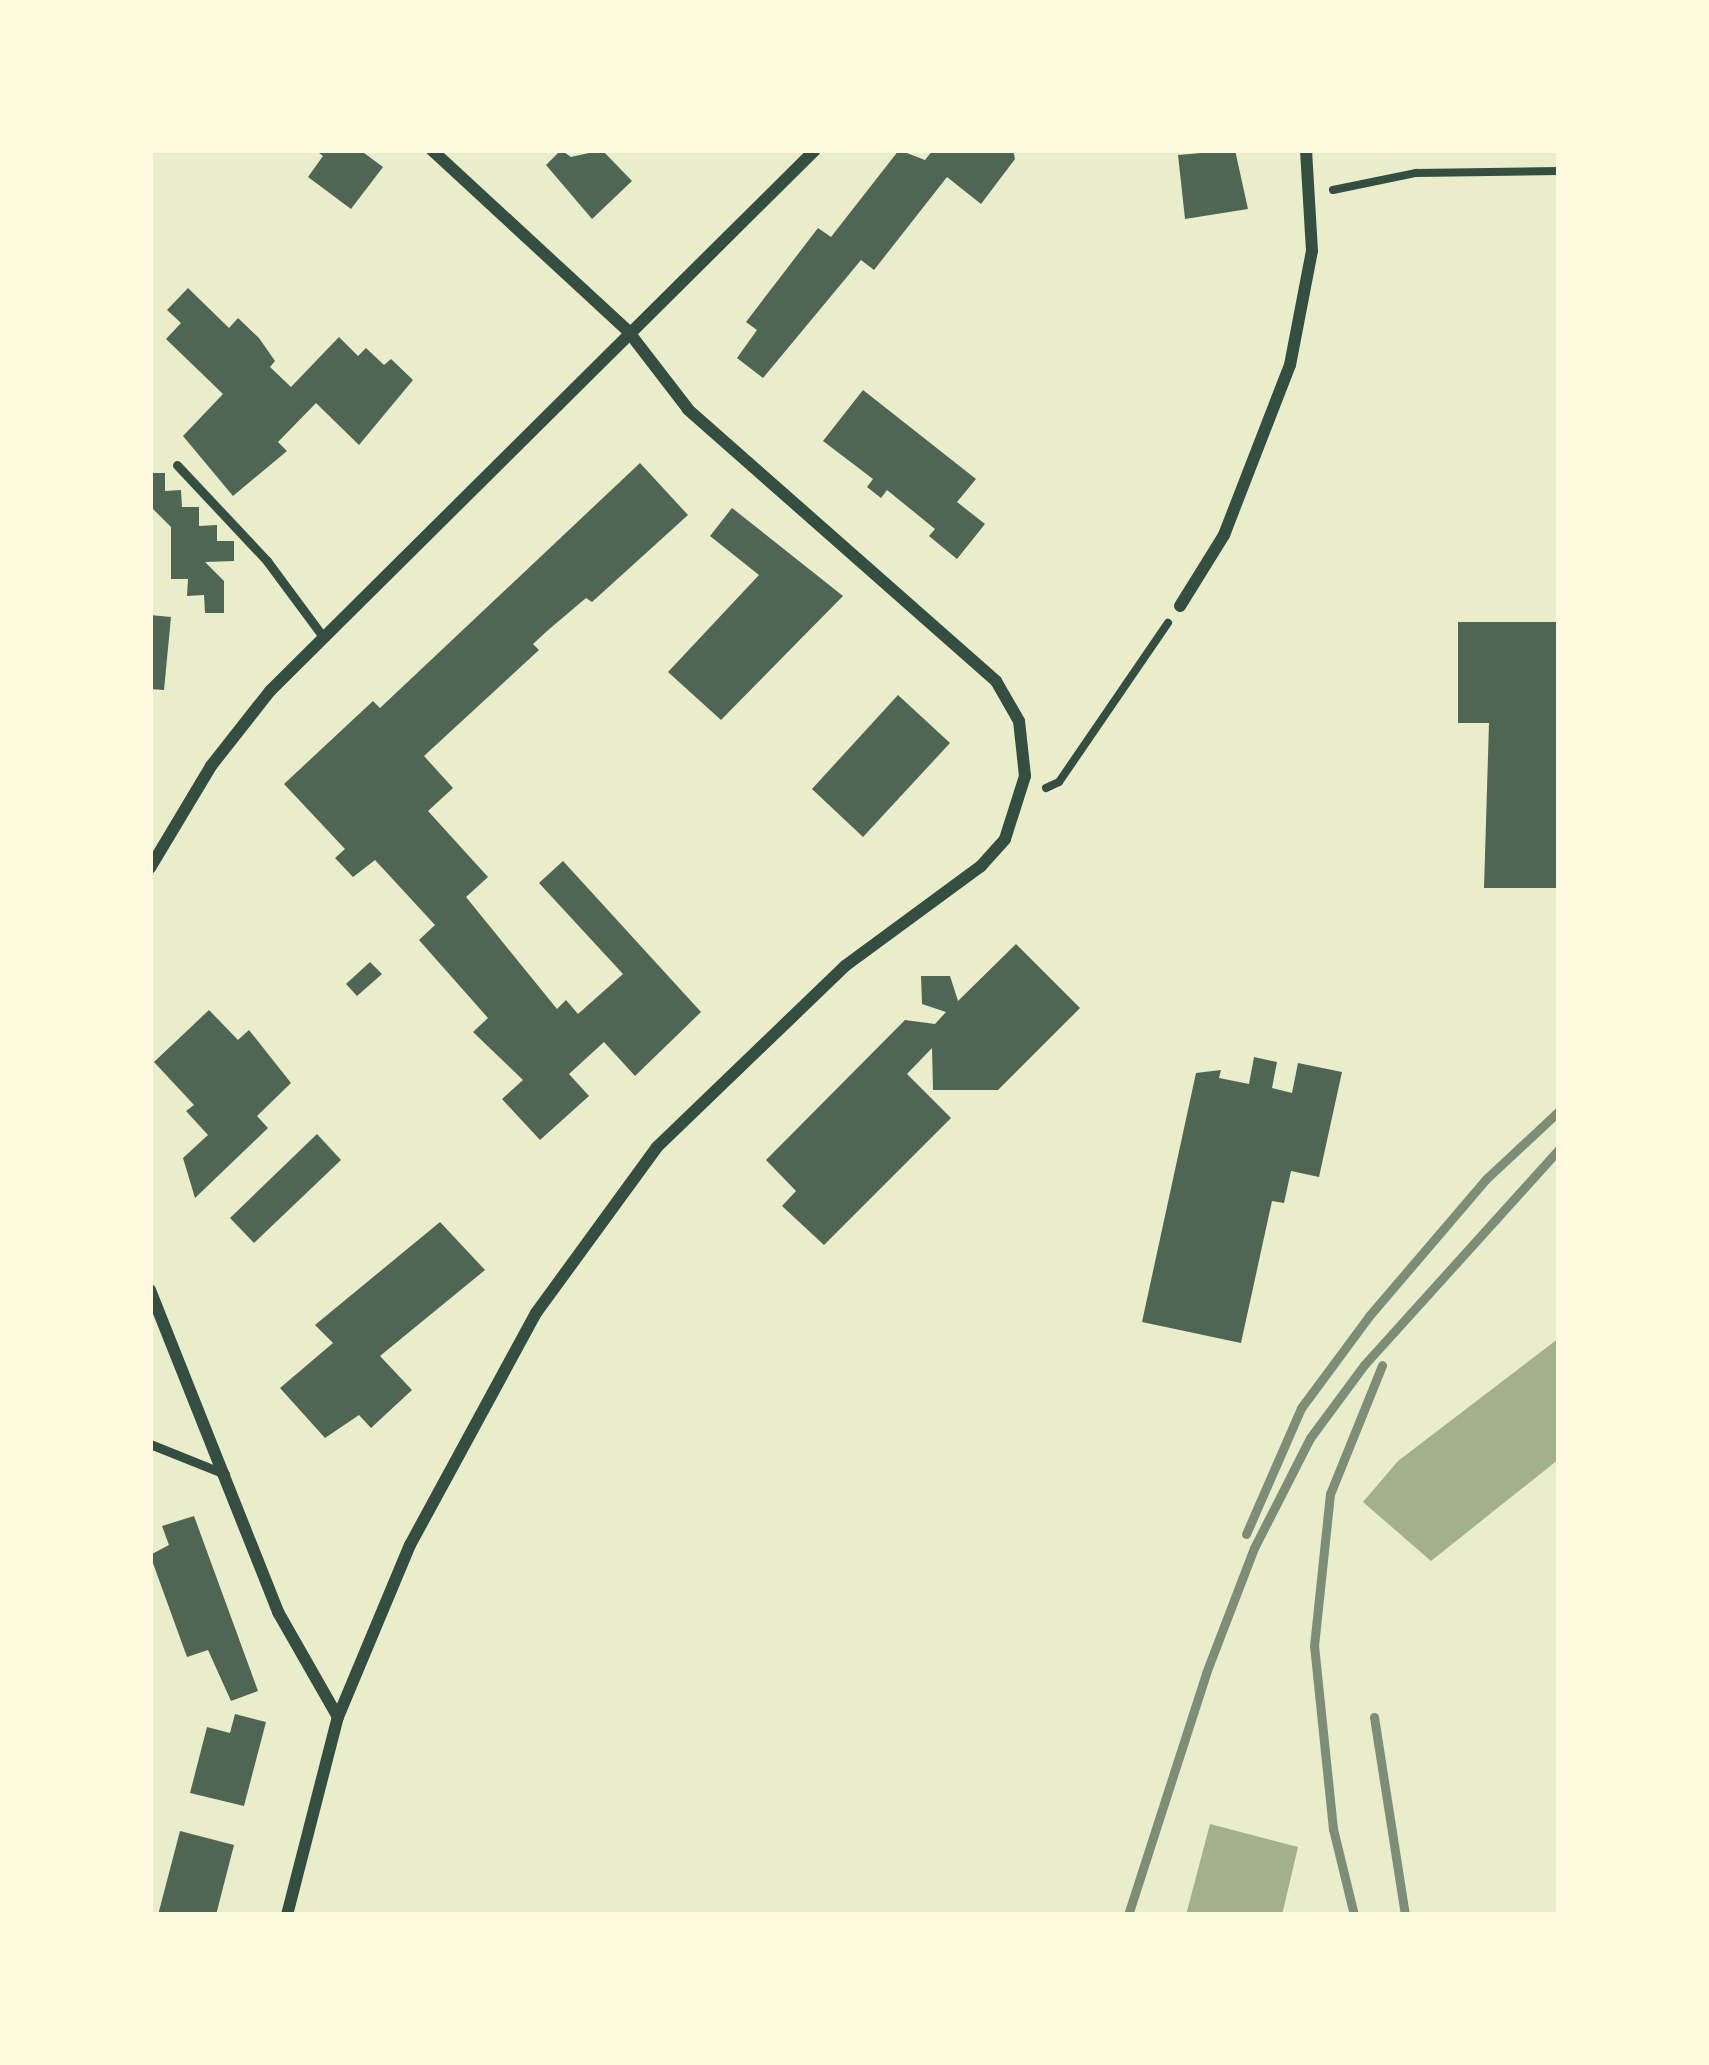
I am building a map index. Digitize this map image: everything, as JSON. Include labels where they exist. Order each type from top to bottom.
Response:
[{"type":"street","points":[[287,1915],[338,1718],[410,1544],[581,1247],[657,1147],[723,1080],[845,966],[981,866],[1005,839],[1022,798],[1026,752],[996,681],[688,410],[628,331],[432,150]]},
{"type":"street","points":[[150,868],[212,766],[324,638],[815,150]]},
{"type":"street","points":[[1180,606],[1224,535],[1290,364],[1312,250],[1306,150]]},
{"type":"street","points":[[150,1290],[278,1612],[338,1718]]},
{"type":"lane","points":[[177,465],[267,561],[324,638]]},
{"type":"lane","points":[[150,1444],[225,1474]]},
{"type":"path","points":[[1308,195],[1416,173],[1559,171]]},
{"type":"path","points":[[1022,798],[1058,782],[1180,606]]},
{"type":"shaded area","points":[[1559,1338],[1559,1459],[1431,1561],[1363,1502],[1398,1461]]},
{"type":"shaded area","points":[[1210,1824],[1298,1847],[1282,1915],[1186,1915]]},
{"type":"building","points":[[315,150],[360,150],[383,167],[351,209],[308,177],[323,156]]},
{"type":"building","points":[[561,150],[571,157],[602,150],[632,181],[592,219],[546,165]]},
{"type":"building","points":[[899,150],[925,160],[933,150],[1013,150],[1015,159],[981,204],[947,177],[874,270],[861,260],[763,378],[737,358],[757,330],[746,322],[818,228],[831,237]]},
{"type":"building","points":[[1235,150],[1248,209],[1185,219],[1178,155]]},
{"type":"building","points":[[188,288],[229,328],[238,318],[259,338],[275,361],[270,367],[291,387],[339,337],[358,356],[366,348],[384,365],[391,359],[413,380],[359,445],[316,403],[278,442],[287,451],[233,496],[183,436],[223,394],[166,339],[181,323],[167,310]]},
{"type":"building","points":[[863,390],[976,479],[957,502],[985,524],[957,559],[929,536],[935,529],[887,490],[881,498],[867,487],[873,479],[823,441]]},
{"type":"building","points":[[640,463],[688,515],[592,602],[586,598],[547,631],[533,644],[539,650],[424,756],[453,788],[428,811],[488,877],[466,897],[557,1009],[566,1000],[578,1014],[623,974],[539,883],[563,861],[701,1012],[635,1076],[604,1042],[569,1074],[589,1096],[540,1140],[502,1099],[523,1080],[473,1032],[488,1018],[419,940],[435,925],[375,860],[353,877],[335,858],[345,849],[284,784],[373,701],[380,708]]},
{"type":"building","points":[[150,473],[165,473],[165,491],[181,490],[182,507],[199,507],[199,526],[217,525],[217,541],[234,541],[234,561],[205,562],[224,581],[224,613],[205,613],[204,595],[187,596],[188,579],[171,579],[171,527],[150,506]]},
{"type":"building","points":[[732,508],[843,596],[721,720],[668,672],[759,575],[710,536]]},
{"type":"building","points":[[150,615],[171,617],[164,690],[150,689]]},
{"type":"building","points":[[1458,622],[1559,622],[1559,888],[1484,888],[1489,723],[1458,723]]},
{"type":"building","points":[[898,695],[950,743],[863,837],[812,789]]},
{"type":"building","points":[[1016,944],[1080,1008],[998,1090],[933,1090],[932,1048],[907,1074],[951,1118],[824,1245],[782,1206],[796,1191],[766,1160],[905,1020],[935,1024],[946,1012],[922,1004],[921,976],[950,976],[958,1001]]},
{"type":"building","points":[[370,962],[382,974],[357,996],[346,984]]},
{"type":"building","points":[[209,1010],[238,1040],[249,1030],[291,1083],[257,1116],[268,1128],[195,1198],[183,1158],[208,1135],[186,1111],[194,1105],[154,1062]]},
{"type":"building","points":[[1254,1057],[1277,1062],[1272,1088],[1292,1093],[1298,1063],[1342,1072],[1319,1177],[1291,1171],[1284,1203],[1272,1201],[1241,1343],[1142,1322],[1196,1073],[1221,1070],[1219,1078],[1249,1084]]},
{"type":"building","points":[[317,1134],[341,1160],[254,1243],[230,1218]]},
{"type":"building","points":[[440,1222],[485,1270],[380,1356],[412,1390],[371,1428],[359,1415],[325,1438],[280,1388],[333,1343],[315,1325]]},
{"type":"building","points":[[194,1516],[258,1691],[231,1701],[208,1650],[187,1657],[150,1555],[169,1545],[162,1526]]},
{"type":"building","points":[[235,1714],[266,1722],[244,1806],[190,1793],[207,1727],[230,1733]]},
{"type":"building","points":[[180,1831],[234,1845],[216,1915],[158,1915]]},
{"type":"railway","points":[[1246,1534],[1301,1408],[1369,1316],[1486,1179],[1559,1111]]},
{"type":"railway","points":[[1128,1915],[1206,1673],[1254,1548],[1310,1438],[1364,1365],[1559,1149]]},
{"type":"railway","points":[[1354,1915],[1333,1829],[1314,1646],[1330,1494],[1382,1365]]},
{"type":"railway","points":[[1374,1717],[1405,1915]]}]
